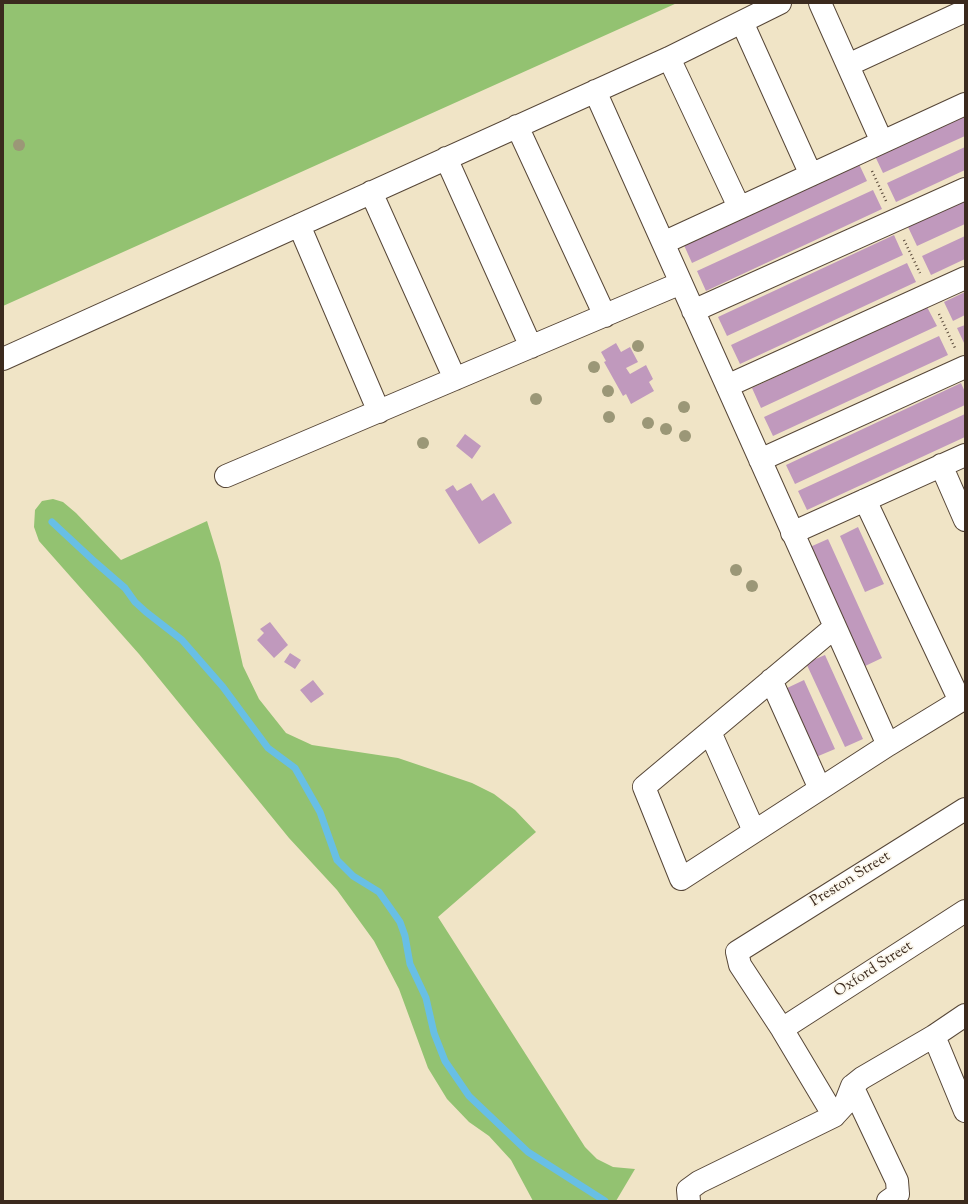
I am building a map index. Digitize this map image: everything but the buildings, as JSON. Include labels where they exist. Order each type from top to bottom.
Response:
[{"type":"street","points":[[3,359],[669,58],[780,3]]},
{"type":"street","points":[[820,3],[848,65],[872,146]]},
{"type":"street","points":[[848,65],[965,10]]},
{"type":"street","points":[[742,22],[811,174]]},
{"type":"street","points":[[669,58],[739,207]]},
{"type":"street","points":[[595,91],[888,745]]},
{"type":"street","points":[[663,242],[965,104]]},
{"type":"street","points":[[518,126],[605,316]]},
{"type":"street","points":[[446,158],[531,347]]},
{"type":"street","points":[[694,311],[965,189]]},
{"type":"street","points":[[371,192],[455,379]]},
{"type":"street","points":[[299,225],[379,412]]},
{"type":"street","points":[[727,386],[965,278]]},
{"type":"street","points":[[226,476],[681,283]]},
{"type":"street","points":[[760,460],[965,367]]},
{"type":"street","points":[[792,533],[965,454]]},
{"type":"street","points":[[941,466],[965,520]]},
{"type":"street","points":[[835,627],[644,787],[681,879],[962,699],[864,500]]},
{"type":"street","points":[[771,680],[820,789]]},
{"type":"street","points":[[710,732],[754,831]]},
{"type":"street","name":"Preston Street","points":[[782,1029],[740,965],[737,952],[965,809]]},
{"type":"street","name":"Oxford Street","points":[[782,1029],[965,911]]},
{"type":"street","points":[[689,1201],[688,1190],[699,1182],[834,1116],[845,1104],[852,1086],[862,1078],[934,1036],[965,1015]]},
{"type":"street","points":[[782,1029],[834,1116]]},
{"type":"street","points":[[934,1036],[965,1111]]},
{"type":"street","points":[[852,1086],[897,1181],[898,1194],[888,1201]]},
{"type":"path","points":[[872,146],[895,220],[965,367]]},
{"type":"green space","points":[[3,3],[677,3],[3,306]]},
{"type":"green space","points":[[53,499],[63,502],[76,513],[121,560],[207,521],[220,563],[243,666],[259,699],[286,733],[312,745],[398,758],[472,783],[494,794],[515,810],[536,832],[438,917],[585,1147],[597,1159],[613,1167],[635,1169],[616,1201],[533,1201],[511,1160],[489,1136],[469,1122],[447,1099],[428,1068],[399,989],[374,941],[337,890],[289,838],[139,654],[39,541],[34,527],[35,510],[42,501]]},
{"type":"waterway","points":[[52,522],[125,588],[135,602],[146,612],[182,640],[223,687],[268,748],[295,768],[320,812],[337,860],[353,876],[379,892],[400,922],[405,936],[410,964],[426,998],[434,1033],[445,1061],[469,1096],[528,1152],[605,1201]]}]
